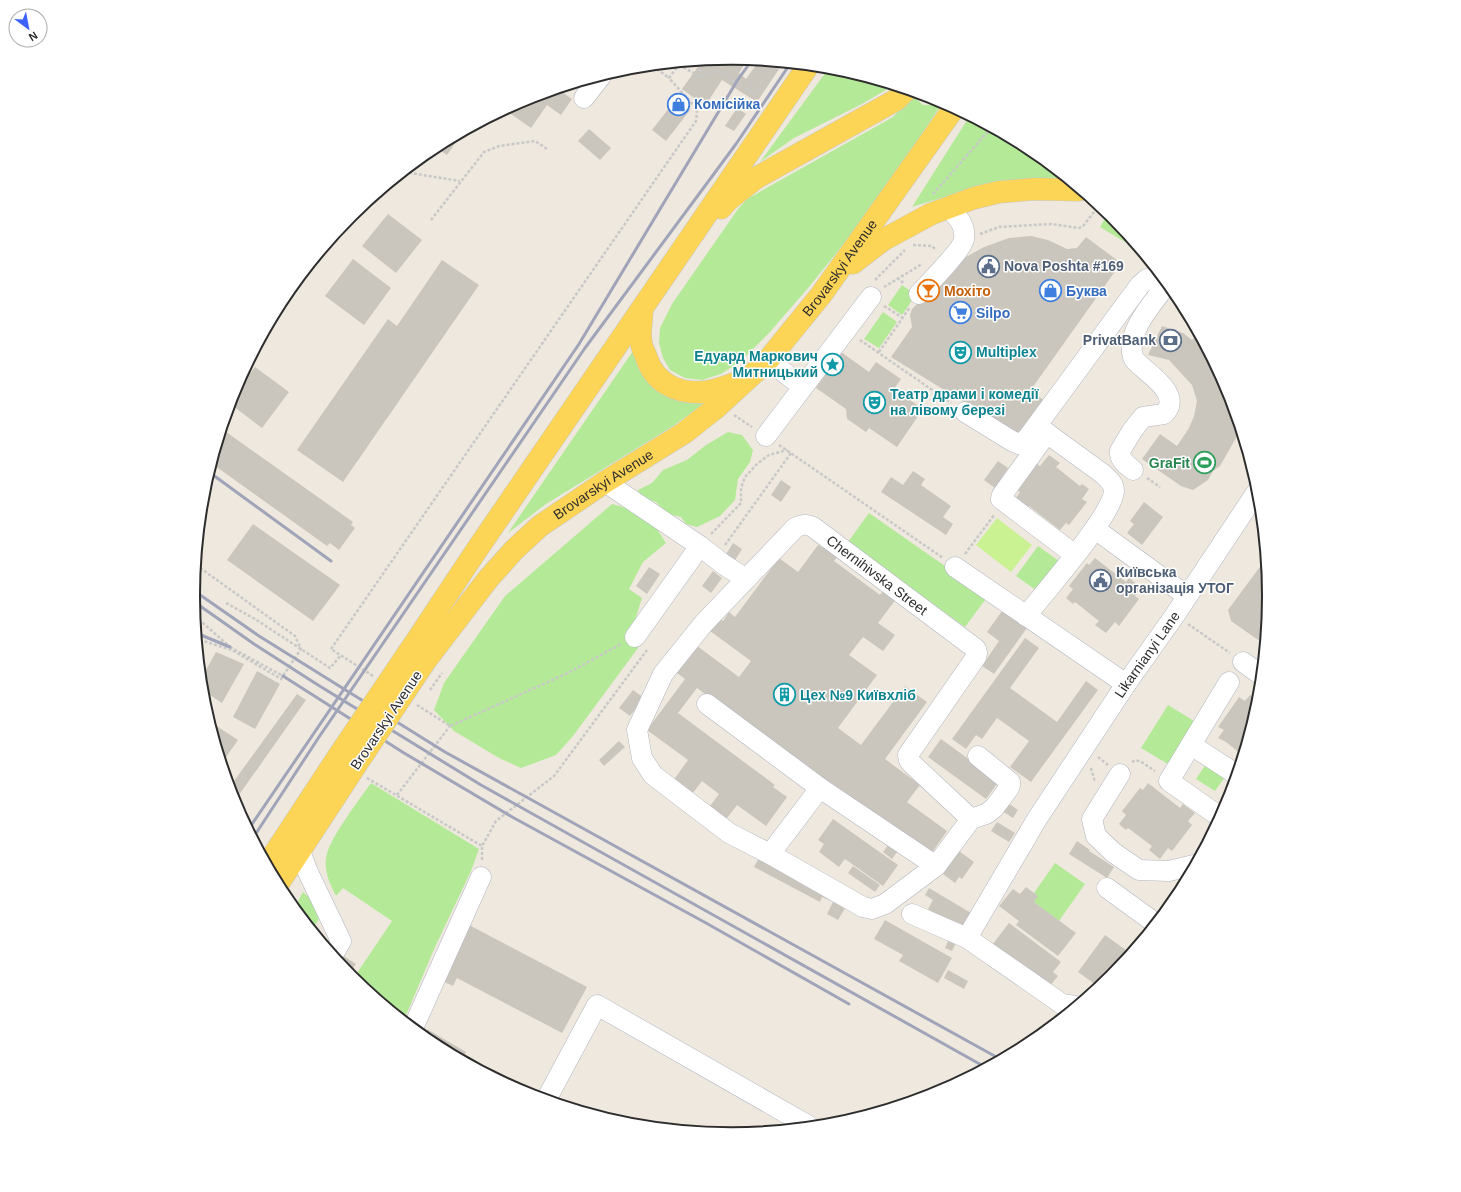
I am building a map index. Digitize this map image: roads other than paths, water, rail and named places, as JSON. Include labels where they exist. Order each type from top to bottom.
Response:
[{"type":"main road","name":"Brovarskyi Avenue","points":[[282,879],[354,767],[476,551],[805,71]]},
{"type":"main road","points":[[682,250],[728,200],[756,178],[896,100],[902,94]]},
{"type":"main road","name":"Brovarskyi Avenue","points":[[419,654],[514,550],[540,526],[605,482],[684,433],[717,408],[768,360],[821,295],[950,113]]},
{"type":"main road","points":[[821,295],[849,266],[875,245],[931,214],[938,203],[974,198],[999,192],[1035,189],[1072,190]]},
{"type":"main road","points":[[642,310],[641,342],[649,366],[657,378],[669,386],[683,391],[703,392],[722,388],[751,377]]},
{"type":"main road","name":"Brovarskyi Avenue","points":[[271,861],[354,767]]},
{"type":"street","points":[[584,98],[596,82]]},
{"type":"street","points":[[919,294],[958,250],[964,239],[963,226],[956,215],[938,203]]},
{"type":"street","points":[[1075,555],[1004,502],[1001,499],[1002,495],[1042,429],[1140,286],[1147,280],[1157,281]]},
{"type":"street","points":[[766,436],[846,330],[873,288]]},
{"type":"street","points":[[1133,470],[1121,459],[1120,451],[1132,431],[1143,417],[1164,414],[1170,401],[1163,386],[1134,359],[1132,354],[1132,344],[1139,322],[1163,289]]},
{"type":"street","points":[[768,360],[803,387]]},
{"type":"street","points":[[965,412],[1019,444],[1042,429]]},
{"type":"street","points":[[1026,616],[1095,529],[1113,497],[1114,489],[1111,482],[1103,474],[1042,429]]},
{"type":"street","points":[[605,482],[746,579],[704,623],[663,674],[637,730],[642,758],[654,775],[729,833],[770,854],[863,907],[872,909],[885,904],[936,866],[971,819],[986,814],[990,811],[1010,785],[1007,780],[978,756]]},
{"type":"street","name":"Likarnianyi Lane","points":[[967,938],[1037,819],[1084,746],[1175,615],[1252,499]]},
{"type":"street","name":"Chernihivska Street","points":[[746,579],[795,528],[801,524],[808,525],[813,527],[974,646],[977,653],[976,657],[908,755],[911,763],[971,819]]},
{"type":"street","points":[[1095,529],[1187,596]]},
{"type":"street","points":[[642,642],[708,552]]},
{"type":"street","points":[[955,567],[1126,684]]},
{"type":"street","points":[[1243,662],[1256,671]]},
{"type":"street","points":[[1215,813],[1169,781],[1229,682]]},
{"type":"street","points":[[707,704],[820,788],[936,866]]},
{"type":"street","points":[[1191,745],[1231,771]]},
{"type":"street","points":[[1120,774],[1092,819],[1096,836],[1114,853],[1139,870],[1169,871],[1187,867]]},
{"type":"street","points":[[770,854],[820,788]]},
{"type":"street","points":[[300,851],[307,870],[342,941],[336,950]]},
{"type":"street","points":[[415,1023],[480,877]]},
{"type":"street","points":[[1107,888],[1151,920]]},
{"type":"street","points":[[912,914],[967,938],[1062,1004],[1069,1005]]},
{"type":"street","points":[[549,1095],[597,1005],[802,1122]]},
{"type":"railway","points":[[251,825],[579,344],[737,81],[748,66]]},
{"type":"railway","points":[[256,834],[319,737],[585,348],[736,144],[787,69]]},
{"type":"railway","points":[[214,476],[331,561]]},
{"type":"railway","points":[[200,595],[259,636],[445,752],[995,1056]]},
{"type":"railway","points":[[200,606],[254,644],[318,685],[481,785],[980,1064]]},
{"type":"railway","points":[[201,635],[230,647]]},
{"type":"railway","points":[[283,676],[404,753],[514,818],[706,923],[849,1004]]},
{"type":"place","name":"Комісійка","points":[[679,104]]},
{"type":"place","name":"Nova Poshta #169","points":[[989,266]]},
{"type":"place","name":"Мохіто","points":[[928,291]]},
{"type":"place","name":"Буква","points":[[1050,291]]},
{"type":"place","name":"Silpo","points":[[961,313]]},
{"type":"place","name":"PrivatBank","points":[[1171,340]]},
{"type":"place","name":"Multiplex","points":[[961,352]]},
{"type":"place","name":"Едуард Маркович Митницький","points":[[833,364]]},
{"type":"place","name":"Театр драми і комедії на лівому березі","points":[[875,402]]},
{"type":"place","name":"GraFit","points":[[1205,463]]},
{"type":"place","name":"Київська організація УТОГ","points":[[1100,580]]},
{"type":"place","name":"Цех №9 Київхліб","points":[[784,695]]}]
